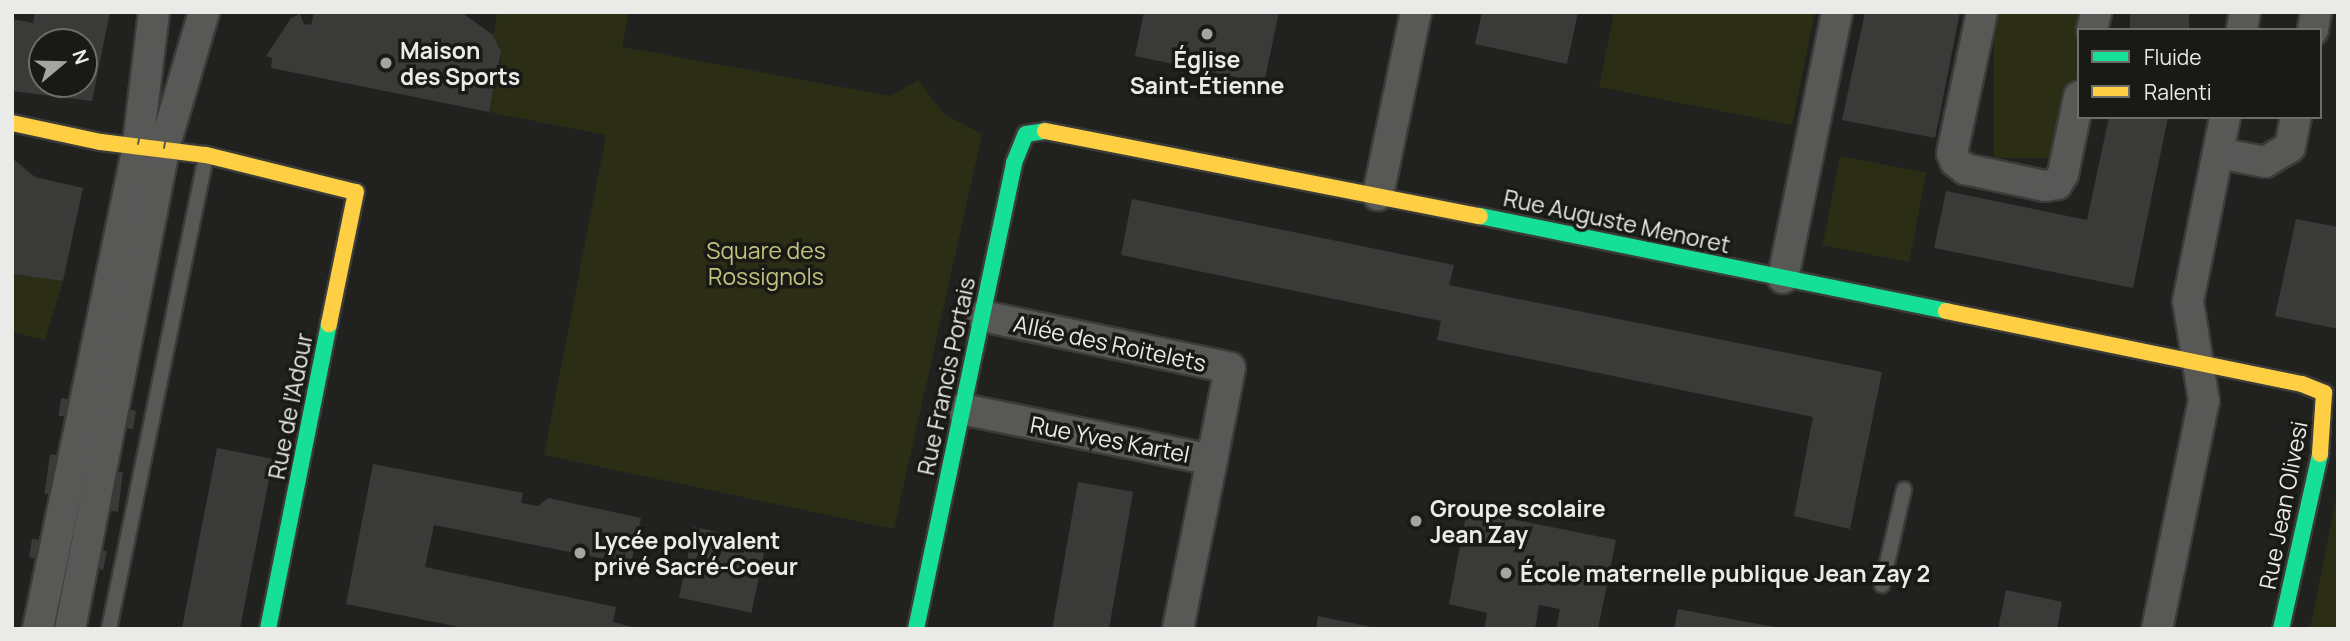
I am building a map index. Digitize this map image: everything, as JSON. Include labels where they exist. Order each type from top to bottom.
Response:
[{"type":"street","points":[[70,629],[151,146],[153,12]]},
{"type":"street","points":[[38,629],[151,146],[204,12]]},
{"type":"street","points":[[1378,195],[1416,12]]},
{"type":"street","points":[[1783,278],[1837,12]]},
{"type":"street","points":[[1982,12],[1952,153],[1955,161],[1965,169],[2045,186],[2057,184],[2063,174],[2077,107]]},
{"type":"street","points":[[2157,629],[2204,401],[2188,301],[2225,119]]},
{"type":"street","points":[[2218,153],[2265,162],[2290,147],[2296,119]]},
{"type":"street","points":[[12,123],[101,142],[151,146],[206,155]]},
{"type":"street","name":"Rue Auguste Menoret","points":[[1026,134],[1056,130],[2198,363]]},
{"type":"street","name":"Rue Francis Portais","points":[[916,629],[1014,163],[1026,134]]},
{"type":"street","name":"Rue de l'Adour","points":[[206,155],[356,192],[268,629]]},
{"type":"street","name":"Allée des Roitelets","points":[[982,316],[1230,368],[1212,460]]},
{"type":"street","name":"Rue Jean Olivesi","points":[[2198,363],[2302,384],[2331,394],[2281,629]]},
{"type":"street","name":"Rue Yves Kartel","points":[[962,409],[1212,460],[1178,629]]},
{"type":"lane","points":[[109,629],[206,155]]},
{"type":"lane","points":[[1882,586],[1904,490]]},
{"type":"green space","name":"Square des Rossignols","points":[[498,12],[629,12],[622,47],[891,96],[918,80],[944,114],[982,134],[894,529],[544,455],[606,135],[489,112],[501,58],[493,35]]},
{"type":"green space","points":[[1614,12],[1815,12],[1792,125],[1599,87]]},
{"type":"green space","points":[[1994,12],[2081,12],[2081,28],[2077,28],[2077,119],[2081,119],[2081,158],[1994,158]]},
{"type":"green space","points":[[1840,156],[1926,173],[1909,262],[1823,245]]},
{"type":"green space","points":[[12,274],[63,281],[45,340],[12,332]]},
{"type":"green space","points":[[2338,488],[2338,629],[2310,629]]},
{"type":"building","points":[[35,12],[110,12],[98,71],[98,28],[28,28],[28,93],[12,91],[12,19],[33,23]]},
{"type":"building","name":"Maison des Sports","points":[[314,12],[461,12],[493,35],[501,52],[489,112],[271,68],[272,58],[266,56],[291,18],[300,14],[304,24],[311,25]]},
{"type":"building","name":"Église Saint-Étienne","points":[[1144,12],[1279,12],[1264,83],[1135,56]]},
{"type":"building","points":[[1482,12],[1578,12],[1567,64],[1475,44]]},
{"type":"building","points":[[1865,12],[1960,12],[1935,138],[1842,120]]},
{"type":"building","points":[[2130,12],[2189,12],[2189,28],[2130,28]]},
{"type":"building","points":[[68,98],[93,98],[92,101]]},
{"type":"building","points":[[2109,119],[2168,119],[2133,288],[1934,248],[1946,191],[2087,220]]},
{"type":"building","points":[[12,158],[35,177],[83,188],[63,281],[12,274]]},
{"type":"building","points":[[1132,199],[1454,265],[1449,285],[1882,372],[1850,529],[1794,516],[1813,417],[1437,340],[1441,321],[1121,255]]},
{"type":"building","points":[[2296,219],[2338,227],[2338,329],[2275,316]]},
{"type":"building","points":[[61,398],[68,399],[65,417],[58,416]]},
{"type":"building","points":[[129,409],[136,411],[133,429],[125,428]]},
{"type":"building","points":[[217,448],[273,459],[240,629],[182,629]]},
{"type":"building","points":[[50,454],[57,455],[51,495],[44,494]]},
{"type":"building","points":[[373,464],[523,493],[521,503],[538,506],[548,498],[641,518],[631,564],[434,525],[425,567],[616,607],[613,622],[641,629],[469,629],[346,604]]},
{"type":"building","points":[[115,471],[123,472],[118,512],[110,511]]},
{"type":"building","points":[[1078,482],[1133,492],[1109,629],[1052,629]]},
{"type":"building","points":[[1467,510],[1616,540],[1598,629],[1556,629],[1560,609],[1539,605],[1535,629],[1484,629],[1487,613],[1449,604]]},
{"type":"building","points":[[694,527],[766,542],[751,613],[679,597]]},
{"type":"building","points":[[32,539],[40,540],[36,559],[29,557]]},
{"type":"building","points":[[99,550],[107,551],[103,570],[96,568]]},
{"type":"building","points":[[2006,590],[2062,602],[2057,629],[1998,629]]},
{"type":"building","points":[[1678,609],[1774,627],[1774,629],[1674,629]]},
{"type":"building","points":[[1318,616],[1376,628],[1376,629],[1316,629]]},
{"type":"tram line","points":[[138,144],[166,12]]},
{"type":"tram line","points":[[164,148],[190,12]]},
{"type":"traffic: fast","points":[[916,629],[1014,163],[1026,134],[1045,131]]},
{"type":"traffic: fast","points":[[1480,216],[1946,311]]},
{"type":"traffic: fast","points":[[268,629],[329,324]]},
{"type":"traffic: fast","points":[[2281,629],[2320,454]]},
{"type":"traffic: slow","points":[[12,123],[101,142],[206,155],[356,192],[329,324]]},
{"type":"traffic: slow","points":[[1045,131],[1480,216]]},
{"type":"traffic: slow","points":[[1946,311],[2302,384],[2324,393],[2320,454]]},
{"type":"place","name":"Église Saint-Étienne","points":[[1207,34]]},
{"type":"place","name":"Maison des Sports","points":[[386,63]]},
{"type":"place","name":"Groupe scolaire Jean Zay","points":[[1416,521]]},
{"type":"place","name":"Lycée polyvalent privé Sacré-Coeur","points":[[580,553]]},
{"type":"place","name":"École maternelle publique Jean Zay 2","points":[[1506,573]]}]
